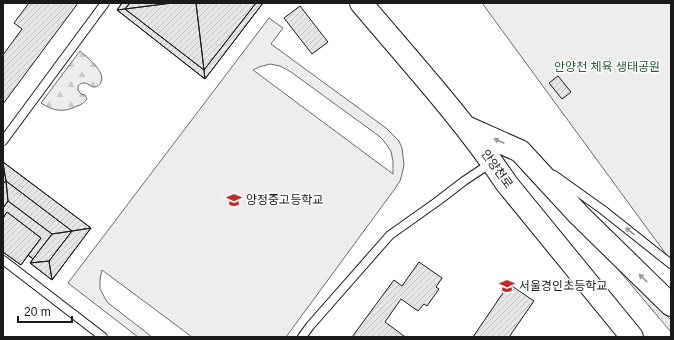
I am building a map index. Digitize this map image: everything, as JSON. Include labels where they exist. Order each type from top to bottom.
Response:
[{"type":"main road","name":"안양천로","points":[[361,3],[465,126],[507,184],[632,337]]},
{"type":"main road","points":[[465,126],[520,151],[579,215],[671,305]]},
{"type":"lane","points":[[3,141],[105,3]]},
{"type":"lane","points":[[520,151],[603,210],[671,264]]},
{"type":"lane","points":[[302,337],[390,235],[492,162]]},
{"type":"lane","points":[[3,260],[103,337]]},
{"type":"green space","points":[[80,51],[98,69],[102,78],[101,82],[97,86],[93,87],[84,83],[80,84],[78,86],[78,90],[81,94],[85,95],[87,99],[85,102],[68,110],[50,108],[41,103]]},
{"type":"green space","points":[[611,261],[671,320],[671,332]]},
{"type":"shaded area","name":"안양천 체육 생태공원","points":[[482,3],[671,3],[671,261]]},
{"type":"shaded area","points":[[269,18],[283,28],[271,44],[386,128],[399,141],[402,148],[404,165],[400,181],[286,337],[192,337],[102,270],[100,289],[107,302],[152,337],[138,337],[68,283]],"holes":[[[270,64],[280,66],[291,72],[379,136],[391,151],[393,174],[253,70]]]},
{"type":"building","points":[[29,3],[78,3],[3,104],[3,55],[22,29],[14,23]]},
{"type":"building","points":[[122,3],[263,3],[205,79],[117,10]]},
{"type":"building","points":[[122,3],[130,3],[125,9],[117,10]]},
{"type":"building","points":[[130,3],[172,3],[125,9]]},
{"type":"building","points":[[172,3],[196,3],[204,70],[125,9]]},
{"type":"building","points":[[196,3],[256,3],[204,70]]},
{"type":"building","points":[[256,3],[263,3],[205,79],[204,70]]},
{"type":"building","points":[[300,6],[328,42],[312,54],[284,18]]},
{"type":"building","points":[[125,9],[204,70],[205,79],[117,10]]},
{"type":"building","points":[[558,76],[571,92],[562,99],[549,83]]},
{"type":"building","points":[[3,162],[91,228],[52,280],[30,263],[33,259],[28,255],[21,265],[3,252]]},
{"type":"building","points":[[3,162],[91,228],[72,231],[6,181]]},
{"type":"building","points":[[3,165],[6,181],[3,184]]},
{"type":"building","points":[[6,181],[8,201],[3,208],[3,184]]},
{"type":"building","points":[[6,181],[72,231],[52,234],[8,201]]},
{"type":"building","points":[[8,201],[52,234],[33,259],[28,255],[41,238],[7,212],[3,218],[3,208]]},
{"type":"building","points":[[7,212],[41,238],[21,265],[3,252],[3,218]]},
{"type":"building","points":[[91,228],[52,280],[49,261],[72,231]]},
{"type":"building","points":[[72,231],[49,261],[30,263],[52,234]]},
{"type":"building","points":[[49,261],[52,280],[30,263]]},
{"type":"building","points":[[419,262],[442,278],[436,287],[439,289],[427,306],[424,304],[418,311],[401,299],[385,322],[404,336],[352,337],[394,280],[402,286]]},
{"type":"building","points":[[509,284],[534,301],[509,337],[473,337]]},
{"type":"place","name":"양정중고등학교","points":[[234,200]]},
{"type":"place","name":"서울경인초등학교","points":[[507,286]]}]
